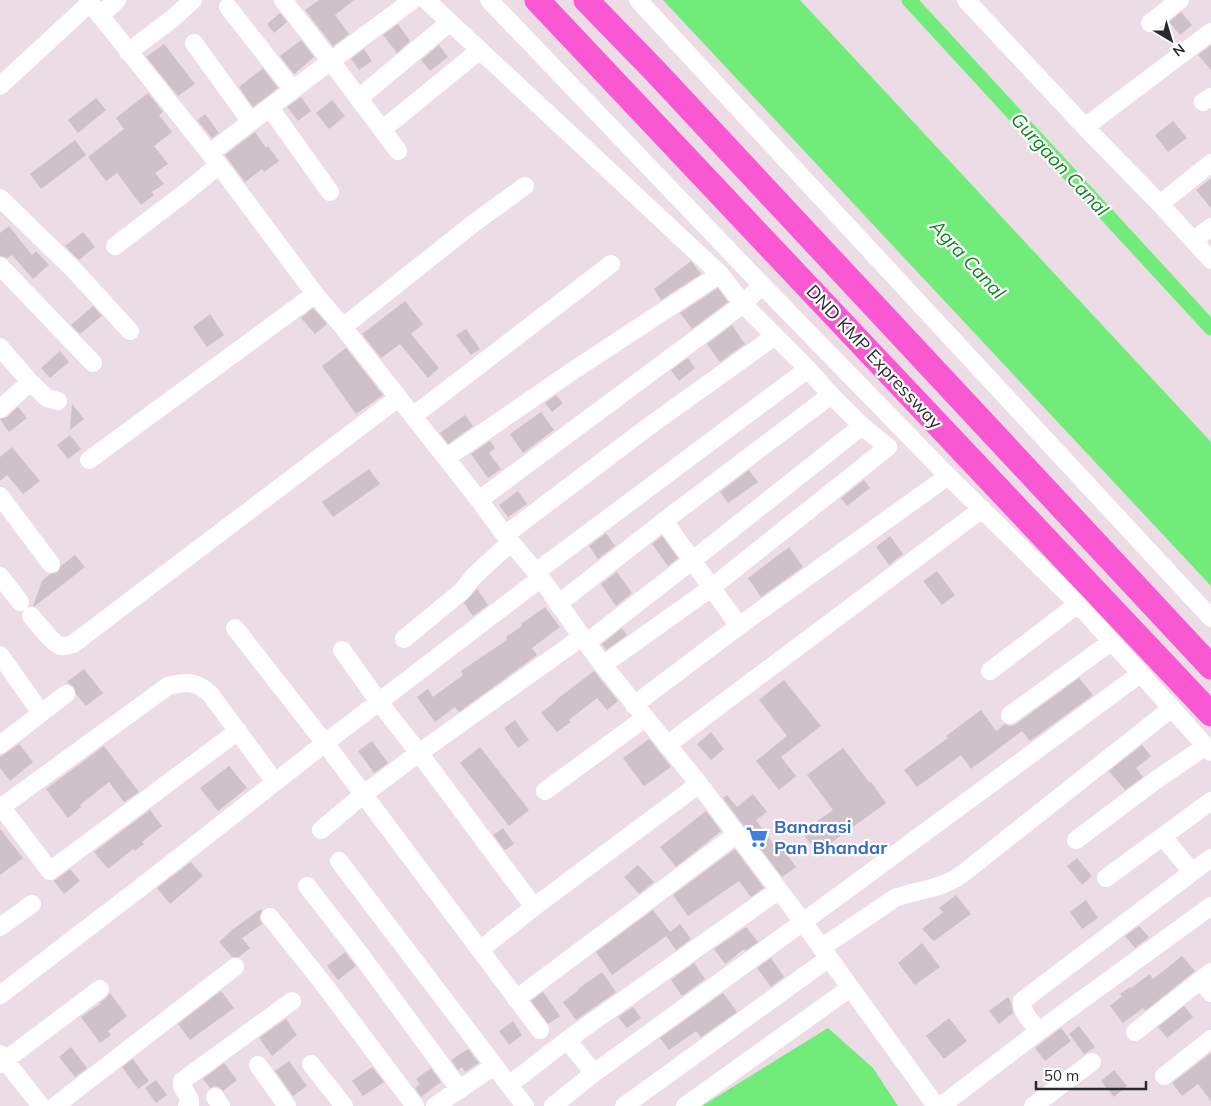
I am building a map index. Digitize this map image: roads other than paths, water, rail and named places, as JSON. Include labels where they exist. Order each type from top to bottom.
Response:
[{"type":"highway","name":"DND KMP Expressway","points":[[537,0],[1211,714]]},
{"type":"highway","name":"DND KMP Expressway","points":[[586,0],[1211,667]]},
{"type":"street","points":[[0,86],[93,6],[117,0]]},
{"type":"street","points":[[128,52],[194,0]]},
{"type":"street","points":[[283,0],[398,151]]},
{"type":"street","points":[[115,246],[186,192],[251,122],[330,60],[413,0]]},
{"type":"street","points":[[426,0],[720,274],[743,304],[808,369],[831,395],[867,430],[888,447],[711,588],[603,665]]},
{"type":"street","points":[[489,0],[948,476],[1078,604],[1208,749],[1156,780],[1076,840]]},
{"type":"street","points":[[638,0],[1211,618]]},
{"type":"street","points":[[966,0],[1211,260]]},
{"type":"street","points":[[1150,23],[1180,0]]},
{"type":"street","points":[[93,6],[215,159],[315,294],[343,326],[539,575],[603,665],[699,784],[803,922],[936,1106]]},
{"type":"street","points":[[228,7],[293,90]]},
{"type":"street","points":[[359,98],[450,22]]},
{"type":"street","points":[[1085,128],[1211,32]]},
{"type":"street","points":[[194,43],[251,122]]},
{"type":"street","points":[[383,129],[480,50]]},
{"type":"street","points":[[270,108],[330,192]]},
{"type":"street","points":[[1160,204],[1211,162]]},
{"type":"street","points":[[343,326],[474,223],[525,186]]},
{"type":"street","points":[[0,198],[73,269],[130,331]]},
{"type":"street","points":[[1194,240],[1211,227]]},
{"type":"street","points":[[413,416],[611,264]]},
{"type":"street","points":[[0,266],[93,363]]},
{"type":"street","points":[[446,458],[571,372],[720,274]]},
{"type":"street","points":[[479,500],[743,304],[762,285]]},
{"type":"street","points":[[89,460],[315,294]]},
{"type":"street","points":[[404,639],[462,591],[508,538],[652,424],[775,336]]},
{"type":"street","points":[[3,356],[47,398],[58,401]]},
{"type":"street","points":[[0,995],[379,702],[539,575],[808,369]]},
{"type":"street","points":[[0,409],[30,382]]},
{"type":"street","points":[[558,604],[831,395]]},
{"type":"street","points":[[0,576],[54,642],[59,646],[73,644],[398,398]]},
{"type":"street","points":[[321,830],[364,794],[419,753],[584,640],[867,430],[893,419]]},
{"type":"street","points":[[545,791],[739,626],[948,476]]},
{"type":"street","points":[[0,496],[51,564]]},
{"type":"street","points":[[667,745],[982,509]]},
{"type":"street","points":[[664,521],[739,626]]},
{"type":"street","points":[[990,671],[1078,604]]},
{"type":"street","points":[[234,628],[364,794],[540,1030]]},
{"type":"street","points":[[1010,715],[1111,642]]},
{"type":"street","points":[[342,650],[534,907]]},
{"type":"street","points":[[0,655],[41,712]]},
{"type":"street","points":[[553,1106],[594,1073],[1140,674]]},
{"type":"street","points":[[238,731],[50,871],[1,807],[168,686],[181,682],[190,683],[205,689],[211,695],[238,731],[275,782]]},
{"type":"street","points":[[3,738],[66,694]]},
{"type":"street","points":[[624,1106],[895,898],[940,886],[951,882],[961,875],[1172,708]]},
{"type":"street","points":[[480,950],[534,907],[699,784]]},
{"type":"street","points":[[1106,878],[1211,801]]},
{"type":"street","points":[[516,999],[737,834]]},
{"type":"street","points":[[1163,837],[1192,872]]},
{"type":"street","points":[[1039,1031],[1024,1012],[1022,1001],[1211,858]]},
{"type":"street","points":[[339,861],[525,1106]]},
{"type":"street","points":[[307,886],[357,950],[460,1090]]},
{"type":"street","points":[[509,1085],[567,1040],[779,890]]},
{"type":"street","points":[[0,927],[32,904]]},
{"type":"street","points":[[941,1106],[1039,1031],[1211,906]]},
{"type":"street","points":[[270,918],[322,982],[415,1106]]},
{"type":"street","points":[[55,1106],[235,967]]},
{"type":"street","points":[[1135,1032],[1208,982]]},
{"type":"street","points":[[685,1106],[850,988]]},
{"type":"street","points":[[41,1106],[2,1060],[100,989]]},
{"type":"street","points":[[187,1106],[190,1104],[190,1100],[182,1086],[182,1081],[292,1001]]},
{"type":"street","points":[[1164,1076],[1211,1039]]},
{"type":"street","points":[[567,1040],[594,1073]]},
{"type":"street","points":[[1033,1106],[1092,1062]]},
{"type":"street","points":[[311,1064],[344,1106]]},
{"type":"street","points":[[258,1065],[287,1106]]},
{"type":"street","points":[[435,1106],[494,1066]]},
{"type":"water","name":"Agra Canal","points":[[663,0],[800,0],[1211,442],[1211,586]]},
{"type":"water","points":[[828,1028],[873,1068],[898,1106],[702,1106]]},
{"type":"waterway","name":"Gurgaon Canal","points":[[909,0],[1211,328]]},
{"type":"place","name":"Banarasi Pan Bhandar","points":[[757,837]]}]
